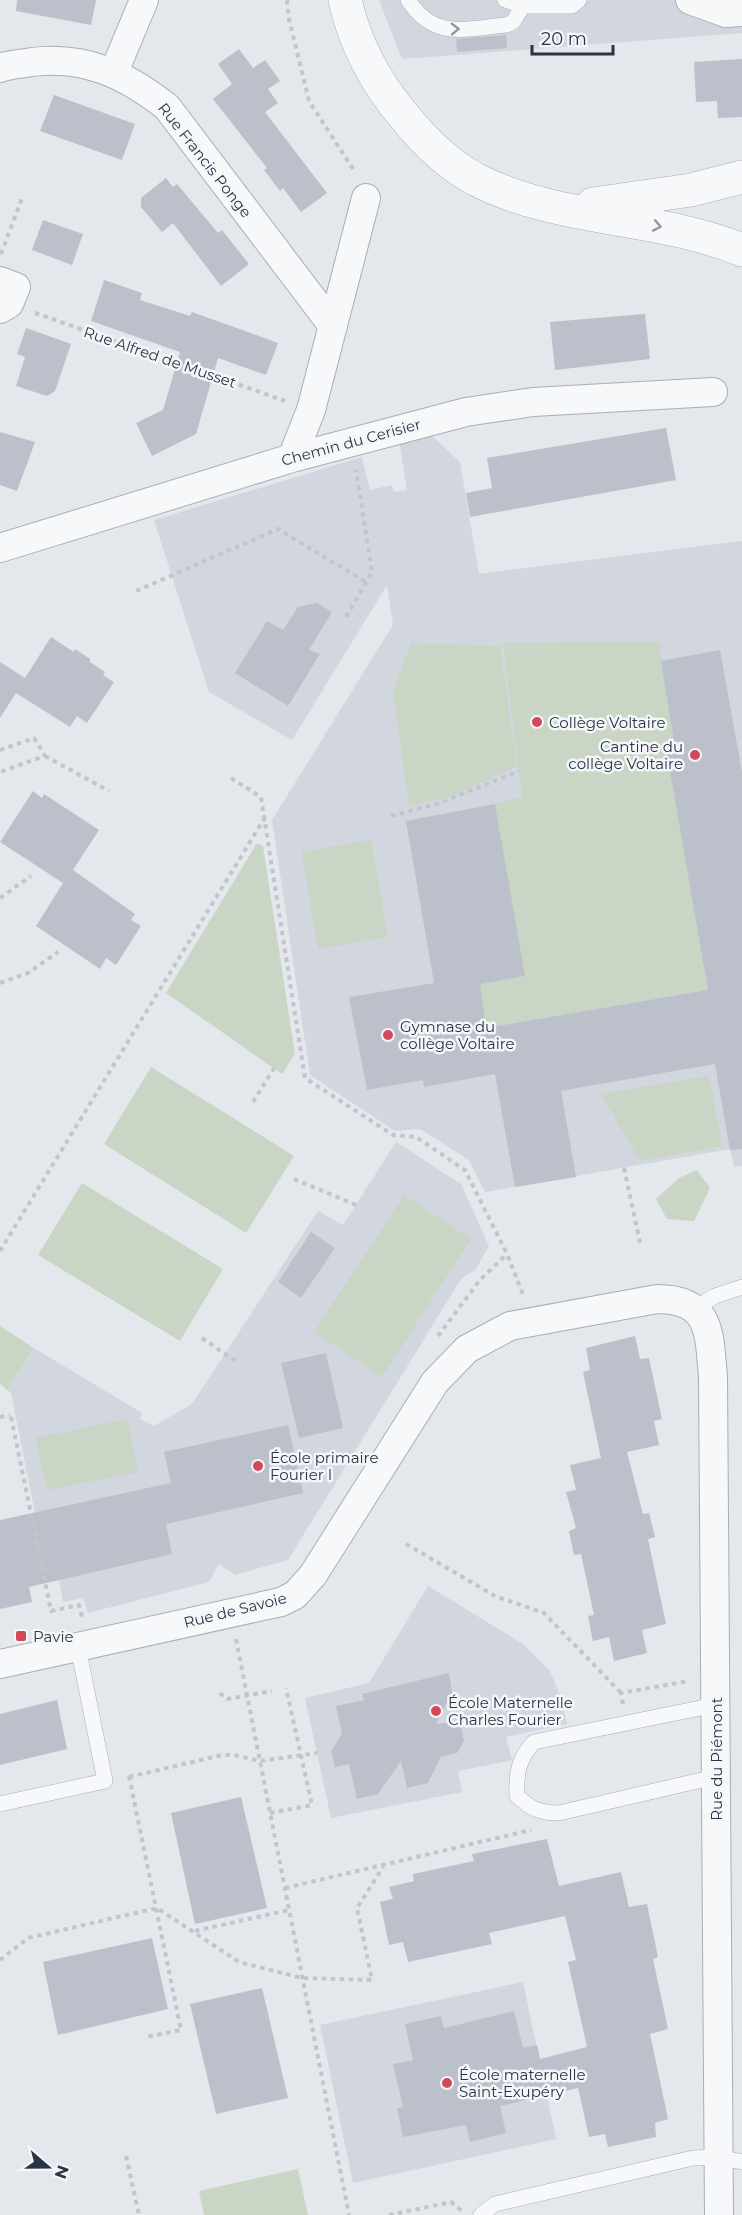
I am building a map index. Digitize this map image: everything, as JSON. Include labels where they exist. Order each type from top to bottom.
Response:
[{"type":"street","points":[[114,72],[144,0]]},
{"type":"street","points":[[345,0],[360,46],[374,75],[398,109],[432,146],[474,178],[513,195],[695,234],[742,250]]},
{"type":"street","points":[[690,0],[726,13],[742,12]]},
{"type":"street","name":"Rue Francis Ponge","points":[[0,68],[49,60],[86,63],[114,72],[168,107],[333,326]]},
{"type":"street","points":[[558,206],[625,201],[691,190],[742,177]]},
{"type":"street","points":[[292,458],[311,410],[366,198]]},
{"type":"street","name":"Chemin du Cerisier","points":[[0,548],[292,458],[466,411],[533,402],[713,392]]},
{"type":"street","name":"Rue de Savoie","points":[[0,1664],[280,1602],[295,1594],[313,1575],[435,1382],[450,1364],[488,1336],[510,1326],[657,1299],[677,1301],[695,1308]]},
{"type":"street","name":"Rue du Piémont","points":[[695,1308],[705,1322],[708,1331],[713,1377],[717,1665],[715,1777],[730,2160],[719,2215]]},
{"type":"lane","points":[[408,0],[428,23],[447,30],[506,25],[513,22],[523,6]]},
{"type":"lane","points":[[505,0],[523,6],[572,6],[579,0]]},
{"type":"lane","points":[[695,1308],[715,1296],[742,1287]]},
{"type":"lane","points":[[0,1804],[105,1781],[78,1647]]},
{"type":"lane","points":[[715,1705],[534,1742],[523,1753],[516,1774],[518,1796],[530,1809],[544,1813],[559,1813],[715,1777]]},
{"type":"lane","points":[[481,2215],[495,2204],[693,2158],[730,2160]]},
{"type":"path","points":[[287,0],[289,19],[309,101],[355,172],[366,198]]},
{"type":"path","points":[[0,257],[22,198]]},
{"type":"path","name":"Rue Alfred de Musset","points":[[3,298],[311,410]]},
{"type":"path","points":[[346,617],[372,572],[351,442]]},
{"type":"path","points":[[135,591],[278,529],[366,582]]},
{"type":"path","points":[[0,750],[34,738],[45,756],[109,791]]},
{"type":"path","points":[[0,772],[45,756]]},
{"type":"path","points":[[391,816],[437,804],[519,771]]},
{"type":"path","points":[[231,778],[261,797],[305,1078],[393,1135],[416,1137],[465,1170],[507,1254],[533,1321]]},
{"type":"path","points":[[0,1251],[264,819]]},
{"type":"path","points":[[0,898],[31,876]]},
{"type":"path","points":[[0,983],[28,973],[58,952]]},
{"type":"path","points":[[253,1102],[274,1068]]},
{"type":"path","points":[[624,1168],[641,1247]]},
{"type":"path","points":[[294,1179],[356,1205]]},
{"type":"path","points":[[435,1341],[480,1280],[507,1254]]},
{"type":"path","points":[[201,1338],[235,1361]]},
{"type":"path","points":[[0,1417],[11,1416],[51,1611],[79,1605],[83,1622],[89,1621]]},
{"type":"path","points":[[406,1544],[495,1596],[544,1614],[621,1693],[627,1722]]},
{"type":"path","points":[[234,1630],[349,2215]]},
{"type":"path","points":[[621,1693],[691,1680]]},
{"type":"path","points":[[270,1814],[312,1805],[286,1688]]},
{"type":"path","points":[[220,1693],[227,1699],[272,1691]]},
{"type":"path","points":[[105,1781],[222,1755],[234,1755],[260,1761],[317,1753]]},
{"type":"path","points":[[129,1776],[181,2030],[146,2037]]},
{"type":"path","points":[[285,1888],[530,1831],[544,1813]]},
{"type":"path","points":[[0,1960],[28,1938],[157,1908],[239,1962],[302,1978],[372,1980],[357,1908],[382,1867]]},
{"type":"path","points":[[194,1931],[289,1910]]},
{"type":"path","points":[[126,2156],[139,2215]]},
{"type":"path","points":[[389,2215],[451,2202],[466,2215]]},
{"type":"shaded area","points":[[379,0],[742,0],[742,33],[402,59]]},
{"type":"shaded area","name":"Collège Voltaire","points":[[430,434],[460,462],[479,574],[742,541],[742,1166],[734,1167],[730,1149],[485,1192],[469,1160],[420,1129],[395,1131],[310,1075],[272,820],[393,625],[387,585],[292,740],[209,692],[154,520],[362,457],[370,490],[392,485],[394,492],[407,490],[399,440]]},
{"type":"shaded area","points":[[396,1142],[461,1184],[489,1246],[476,1269],[461,1279],[288,1560],[235,1575],[219,1564],[209,1582],[88,1613],[83,1598],[63,1602],[59,1580],[35,1513],[11,1393],[7,1390],[34,1348],[142,1413],[140,1419],[154,1426],[192,1404],[318,1211],[343,1225]]},
{"type":"shaded area","name":"École Maternelle Charles Fourier","points":[[428,1586],[523,1644],[550,1671],[561,1697],[567,1724],[506,1737],[512,1760],[458,1771],[462,1792],[331,1818],[305,1698],[369,1683]]},
{"type":"shaded area","points":[[523,1982],[556,2139],[353,2183],[320,2025]]},
{"type":"green space","points":[[659,642],[674,741],[665,743],[708,990],[486,1028],[480,984],[524,976],[495,804],[522,797],[503,643]]},
{"type":"green space","points":[[411,643],[500,646],[517,766],[452,796],[409,806],[393,691]]},
{"type":"green space","points":[[371,840],[388,937],[318,949],[302,852]]},
{"type":"green space","points":[[257,843],[263,846],[295,1054],[282,1074],[166,993]]},
{"type":"green space","points":[[151,1067],[294,1156],[246,1233],[104,1144]]},
{"type":"green space","points":[[709,1076],[722,1146],[640,1161],[601,1094]]},
{"type":"green space","points":[[697,1170],[710,1188],[694,1221],[667,1219],[656,1199],[679,1178]]},
{"type":"green space","points":[[82,1183],[223,1269],[180,1341],[38,1255]]},
{"type":"green space","points":[[404,1195],[471,1239],[382,1377],[314,1332]]},
{"type":"green space","points":[[0,1326],[34,1348],[7,1390],[0,1384]]},
{"type":"green space","points":[[127,1419],[138,1472],[47,1490],[36,1438]]},
{"type":"green space","points":[[298,2169],[308,2215],[204,2215],[199,2191]]},
{"type":"building","points":[[17,0],[96,0],[91,25],[16,11]]},
{"type":"building","points":[[506,35],[507,48],[457,52],[456,39]]},
{"type":"building","points":[[239,49],[253,68],[265,60],[280,81],[268,89],[278,103],[265,112],[327,193],[301,212],[283,188],[280,191],[264,170],[267,168],[213,99],[232,84],[218,64]]},
{"type":"building","points":[[742,59],[742,117],[718,118],[717,101],[696,102],[694,62]]},
{"type":"building","points":[[54,95],[135,124],[122,160],[40,131]]},
{"type":"building","points":[[166,178],[173,187],[177,184],[218,233],[222,230],[249,264],[221,286],[173,223],[162,232],[141,207],[141,198]]},
{"type":"building","points":[[43,220],[83,234],[72,265],[32,250]]},
{"type":"building","points":[[104,280],[142,293],[140,300],[190,316],[192,312],[278,343],[266,375],[218,358],[196,434],[152,456],[136,423],[163,410],[180,352],[91,321]]},
{"type":"building","points":[[645,314],[650,359],[555,370],[550,322]]},
{"type":"building","points":[[26,328],[71,344],[55,391],[47,396],[16,386],[25,357],[17,354]]},
{"type":"building","points":[[666,428],[676,480],[470,517],[466,493],[492,488],[487,458]]},
{"type":"building","points":[[0,432],[35,442],[17,491],[0,485]]},
{"type":"building","points":[[317,603],[332,612],[309,650],[320,654],[288,706],[235,673],[267,621],[283,630],[298,607]]},
{"type":"building","points":[[51,637],[90,659],[90,662],[105,672],[103,675],[114,682],[87,723],[77,716],[70,727],[16,693],[0,718],[0,662],[25,678]]},
{"type":"building","points":[[720,650],[742,772],[742,1149],[730,1150],[715,1064],[561,1091],[576,1177],[515,1187],[495,1074],[424,1087],[423,1080],[367,1090],[349,997],[434,983],[406,821],[495,804],[525,976],[480,984],[486,1028],[708,990],[665,743],[674,741],[661,661]]},
{"type":"building","points":[[33,791],[42,798],[44,794],[99,830],[73,870],[135,914],[131,920],[141,926],[116,965],[106,958],[100,969],[36,926],[63,883],[0,842]]},
{"type":"building","points":[[311,1232],[335,1248],[301,1298],[278,1282]]},
{"type":"building","points":[[635,1336],[640,1359],[649,1358],[662,1419],[654,1421],[659,1445],[627,1452],[643,1514],[649,1513],[655,1537],[648,1539],[666,1624],[642,1630],[647,1653],[614,1661],[609,1637],[593,1641],[588,1616],[594,1615],[581,1554],[574,1555],[569,1531],[576,1528],[566,1492],[576,1490],[570,1465],[601,1458],[583,1372],[590,1370],[586,1348]]},
{"type":"building","points":[[326,1353],[343,1428],[299,1438],[281,1363]]},
{"type":"building","points":[[288,1425],[303,1493],[166,1524],[172,1554],[29,1587],[32,1602],[0,1609],[0,1520],[171,1483],[164,1452]]},
{"type":"building","points":[[449,1673],[452,1692],[436,1724],[460,1721],[464,1741],[457,1753],[441,1757],[428,1783],[407,1788],[401,1761],[378,1794],[357,1799],[349,1764],[335,1767],[331,1751],[342,1734],[336,1706],[364,1700],[362,1694]]},
{"type":"building","points":[[57,1700],[67,1749],[0,1765],[0,1714]]},
{"type":"building","points":[[241,1797],[267,1908],[195,1924],[171,1813]]},
{"type":"building","points":[[547,1839],[559,1886],[621,1872],[629,1907],[647,1904],[658,1957],[653,1959],[668,2029],[650,2034],[668,2119],[655,2123],[656,2137],[608,2147],[605,2134],[589,2137],[578,2088],[500,2106],[506,2133],[470,2142],[466,2125],[403,2137],[397,2108],[403,2107],[393,2064],[413,2060],[405,2024],[441,2016],[444,2028],[514,2011],[523,2048],[537,2045],[540,2059],[587,2047],[568,1962],[576,1960],[565,1916],[489,1933],[492,1944],[408,1962],[403,1942],[389,1945],[380,1902],[393,1899],[389,1887],[414,1881],[413,1874],[474,1861],[472,1854]]},
{"type":"building","points":[[152,1938],[168,2009],[58,2035],[43,1962]]},
{"type":"building","points":[[262,1988],[288,2098],[216,2114],[190,2004]]},
{"type":"place","name":"Collège Voltaire","points":[[537,722]]},
{"type":"place","name":"Cantine du collège Voltaire","points":[[695,755]]},
{"type":"place","name":"Gymnase du collège Voltaire","points":[[388,1035]]},
{"type":"place","name":"École primaire Fourier I","points":[[258,1466]]},
{"type":"place","name":"Pavie","points":[[21,1636]]},
{"type":"place","name":"École Maternelle Charles Fourier","points":[[436,1711]]},
{"type":"place","name":"École maternelle Saint-Exupéry","points":[[447,2083]]}]
